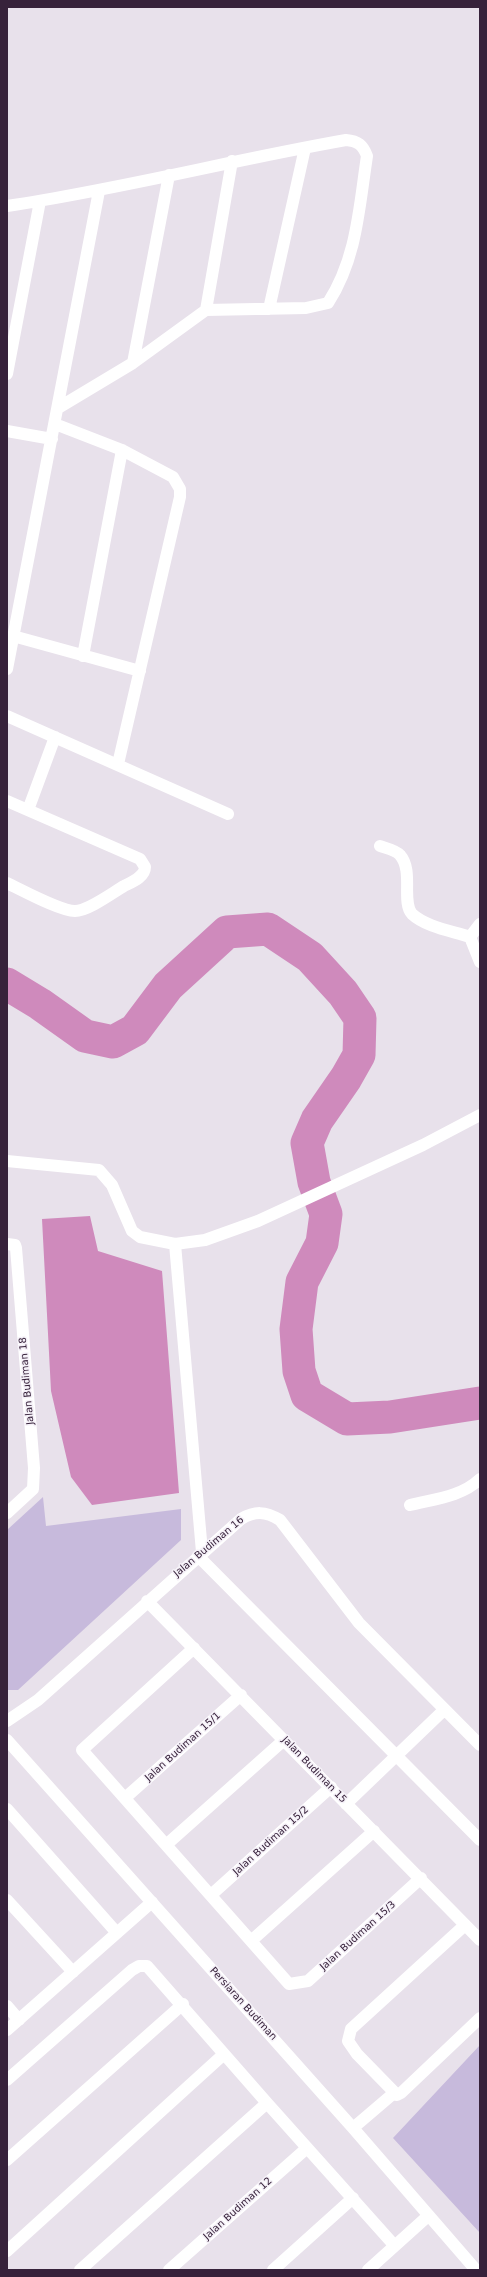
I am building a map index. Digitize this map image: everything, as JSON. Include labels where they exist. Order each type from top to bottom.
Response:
[{"type":"street","points":[[7,206],[99,191],[232,161],[346,140],[355,141],[363,146],[367,156],[352,251],[340,284],[328,303],[306,308],[206,310],[133,363],[58,408]]},
{"type":"street","points":[[269,309],[305,148]]},
{"type":"street","points":[[206,310],[232,161]]},
{"type":"street","points":[[133,363],[169,175]]},
{"type":"street","points":[[7,669],[99,191]]},
{"type":"street","points":[[7,374],[40,201]]},
{"type":"street","points":[[55,424],[122,450],[173,477],[180,489],[180,497],[118,764]]},
{"type":"street","points":[[7,431],[52,440]]},
{"type":"street","points":[[83,656],[122,450]]},
{"type":"street","points":[[13,636],[140,672]]},
{"type":"street","points":[[7,716],[228,814]]},
{"type":"street","points":[[28,810],[55,737]]},
{"type":"street","points":[[7,801],[140,859],[145,867],[142,875],[132,882],[85,908],[75,911],[65,909],[7,883]]},
{"type":"street","points":[[380,846],[399,854],[405,864],[408,890],[407,903],[411,913],[422,921],[470,937],[480,962]]},
{"type":"street","points":[[470,937],[480,924]]},
{"type":"street","points":[[7,1161],[99,1170],[112,1185],[132,1231],[140,1237],[175,1244],[206,1240],[258,1221],[423,1145],[480,1115]]},
{"type":"street","name":"Jalan Budiman 18","points":[[7,1244],[15,1245],[16,1248],[34,1468],[33,1489],[7,1513]]},
{"type":"street","points":[[175,1244],[200,1554],[480,1840]]},
{"type":"street","points":[[410,1505],[458,1493],[471,1487],[480,1479]]},
{"type":"street","name":"Jalan Budiman 16","points":[[7,1721],[38,1700],[200,1554],[247,1516],[256,1512],[268,1513],[280,1520],[359,1623],[480,1745]]},
{"type":"street","name":"Jalan Budiman 15","points":[[147,1601],[346,1804],[421,1878],[480,1940]]},
{"type":"street","points":[[194,1648],[82,1750],[251,1941],[374,1831]]},
{"type":"street","name":"Jalan Budiman 15/1","points":[[125,1798],[240,1695]]},
{"type":"street","points":[[346,1804],[444,1710]]},
{"type":"street","name":"Persiaran Budiman","points":[[7,1740],[354,2128],[428,2216],[476,2270]]},
{"type":"street","points":[[166,1845],[284,1740]]},
{"type":"street","name":"Jalan Budiman 15/2","points":[[211,1895],[331,1787]]},
{"type":"street","points":[[7,1808],[117,1933]]},
{"type":"street","name":"Jalan Budiman 15/3","points":[[251,1941],[289,1984],[308,1981],[421,1878]]},
{"type":"street","points":[[7,1900],[73,1972]]},
{"type":"street","points":[[7,2030],[152,1902]]},
{"type":"street","points":[[396,2094],[357,2054],[348,2041],[351,2029],[466,1925]]},
{"type":"street","points":[[7,2080],[139,1966],[147,1966],[183,2004],[224,2054],[394,2245]]},
{"type":"street","points":[[7,2160],[183,2004]]},
{"type":"street","points":[[7,2006],[19,2020]]},
{"type":"street","points":[[354,2128],[396,2094],[401,2093],[480,2018]]},
{"type":"street","points":[[7,2251],[224,2054]]},
{"type":"street","points":[[80,2270],[267,2103]]},
{"type":"street","name":"Jalan Budiman 12","points":[[169,2270],[307,2148]]},
{"type":"street","points":[[273,2270],[353,2198]]},
{"type":"street","points":[[368,2270],[428,2216]]},
{"type":"shaded area","points":[[90,1216],[98,1251],[162,1271],[179,1493],[92,1505],[71,1477],[51,1391],[42,1219]]},
{"type":"shaded area","points":[[43,1497],[46,1526],[181,1509],[181,1540],[18,1690],[7,1690],[7,1530]]},
{"type":"shaded area","points":[[480,2045],[480,2233],[393,2138]]},
{"type":"waterway","points":[[7,984],[40,1004],[85,1036],[113,1042],[135,1030],[168,986],[227,932],[268,929],[310,957],[343,993],[360,1018],[359,1055],[346,1078],[317,1120],[307,1143],[314,1182],[326,1214],[322,1243],[302,1282],[296,1329],[299,1371],[307,1395],[347,1419],[390,1417],[480,1403]]}]
